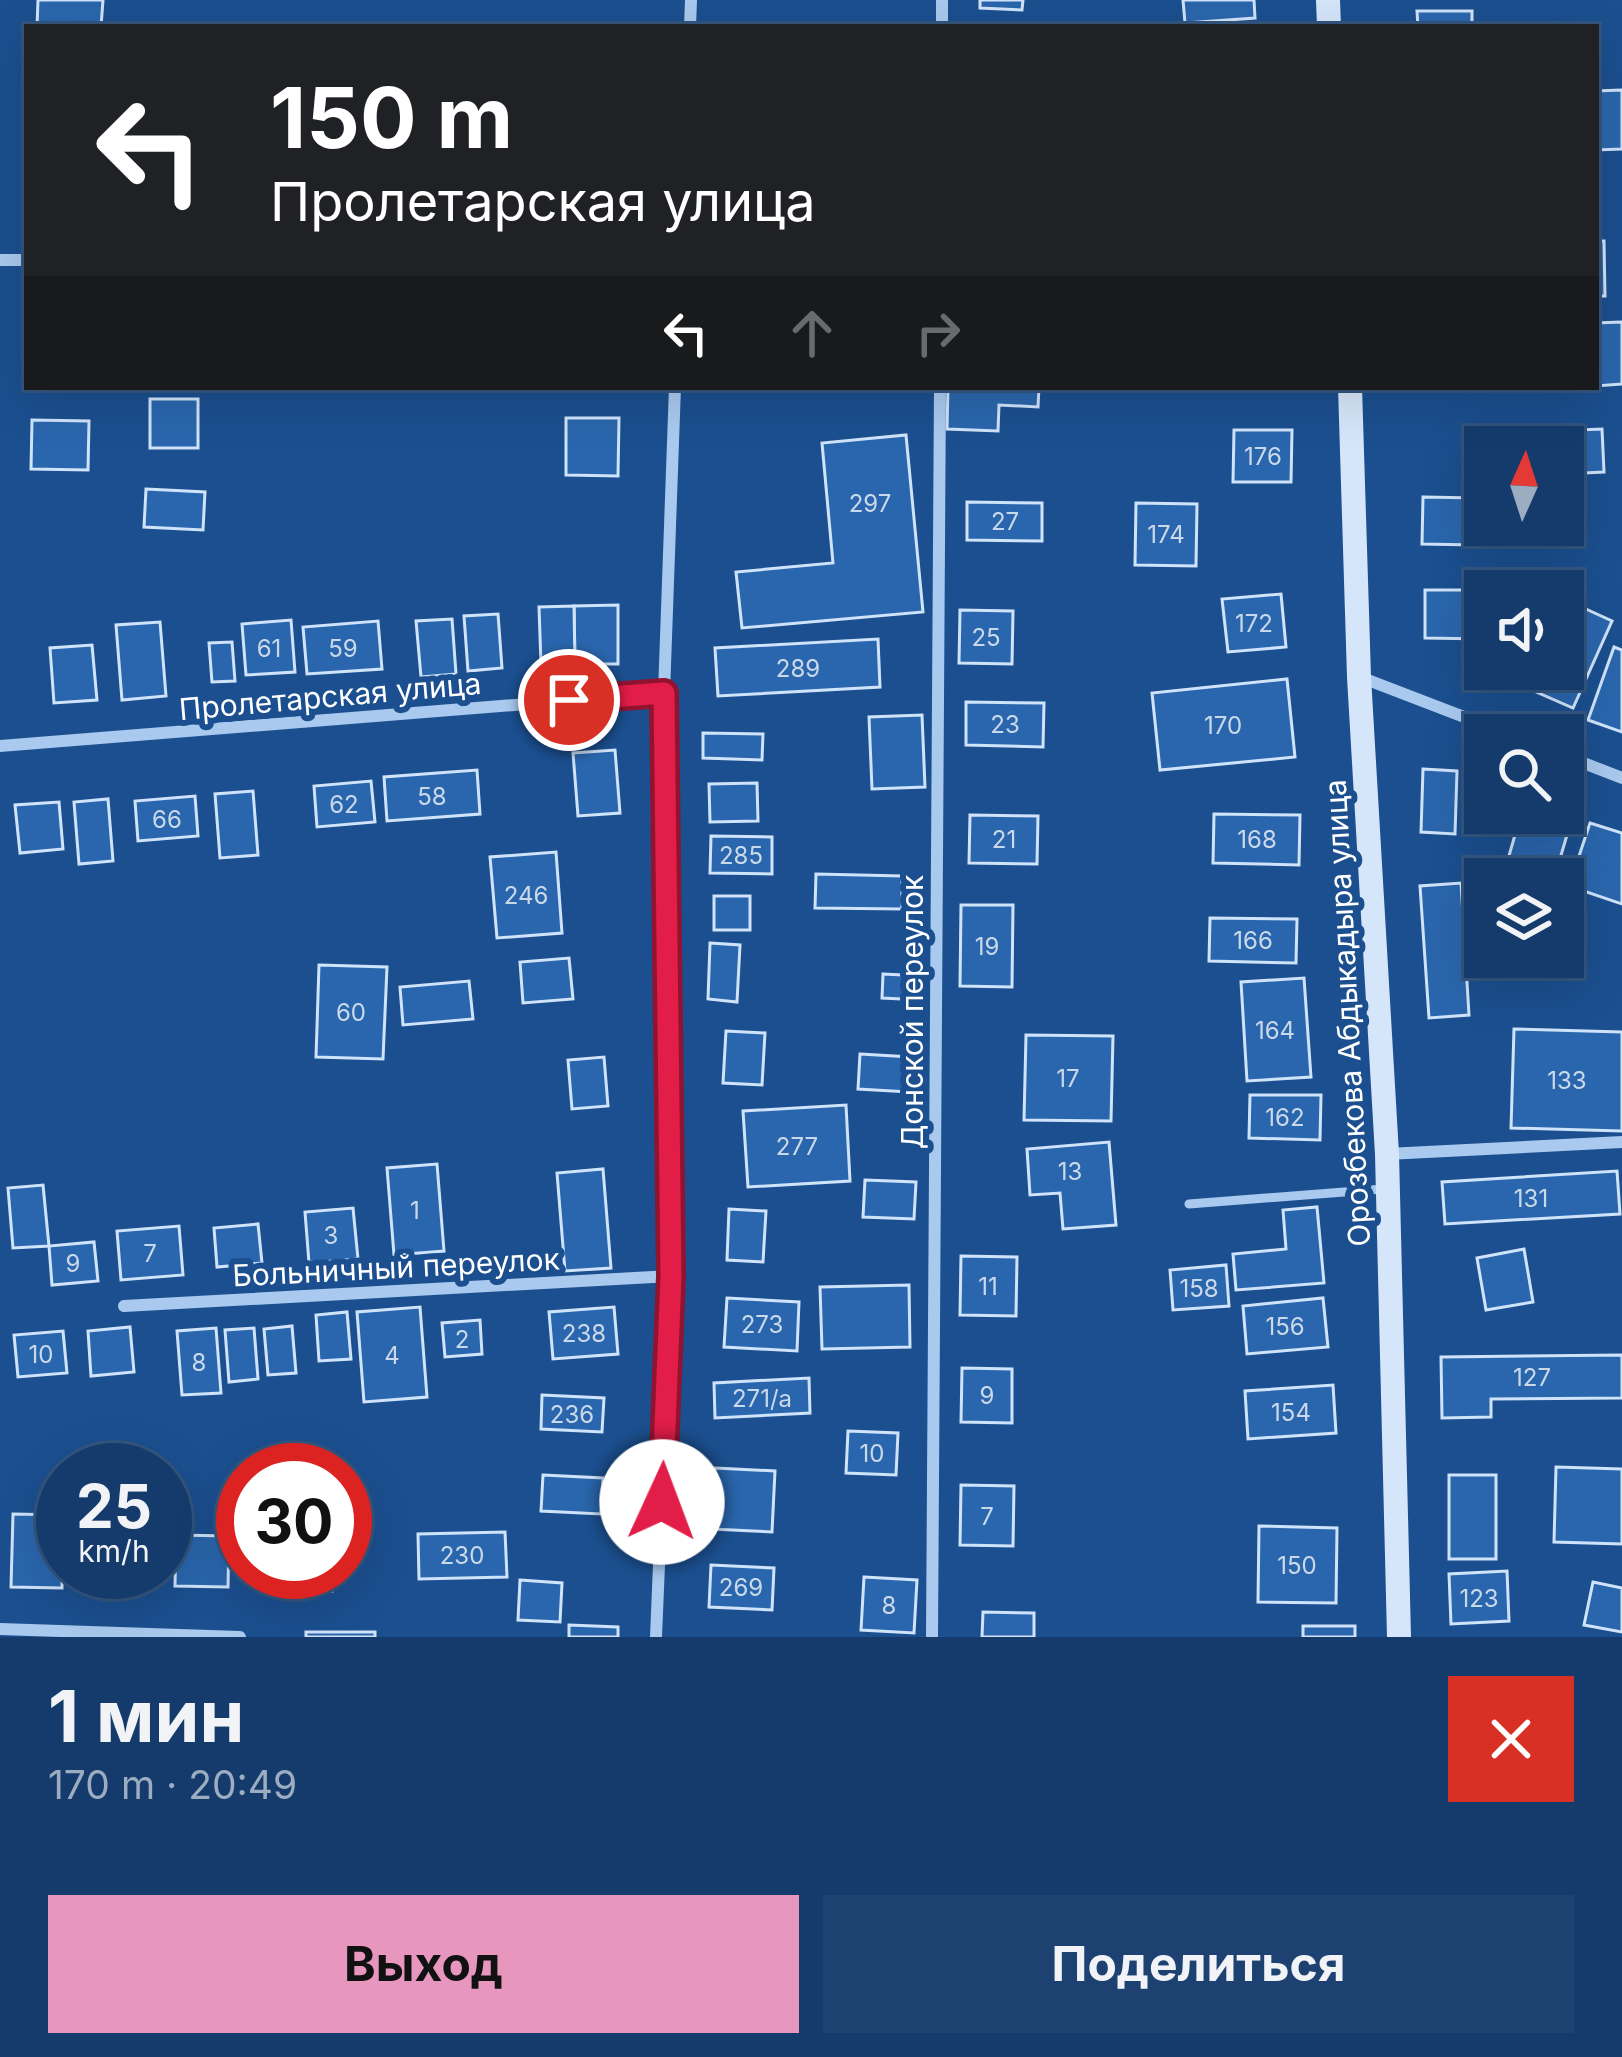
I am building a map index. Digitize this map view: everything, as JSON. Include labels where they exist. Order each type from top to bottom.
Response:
[{"type":"street","points":[[656,1637],[671,1276],[664,693],[675,390]]},
{"type":"street","name":"Донской переулок","points":[[932,1637],[940,390]]},
{"type":"street","name":"Орозбекова Абдыкадыра улица","points":[[1350,390],[1359,677],[1387,1154],[1399,1637]]},
{"type":"street","points":[[1359,677],[1464,717]]},
{"type":"street","name":"Пролетарская улица","points":[[0,746],[664,693]]},
{"type":"street","points":[[1584,763],[1622,778]]},
{"type":"street","points":[[1387,1154],[1622,1142]]},
{"type":"street","name":"Больничный переулок","points":[[124,1306],[671,1276]]},
{"type":"street","points":[[0,1629],[240,1637]]},
{"type":"lane","points":[[1189,1204],[1388,1189]]},
{"type":"building","points":[[38,0],[103,0],[101,24],[37,24]]},
{"type":"building","points":[[980,0],[1023,0],[1022,10],[980,8]]},
{"type":"building","points":[[1183,0],[1254,0],[1255,18],[1185,23]]},
{"type":"building","points":[[1417,11],[1472,11],[1472,24],[1418,24]]},
{"type":"building","points":[[1622,90],[1622,149],[1599,150],[1599,91]]},
{"type":"building","points":[[1599,241],[1604,241],[1605,296],[1599,296]]},
{"type":"building","points":[[1622,322],[1622,384],[1599,386],[1599,323]]},
{"type":"building","points":[[948,390],[1039,390],[1038,407],[999,405],[998,431],[947,429]]},
{"type":"building","points":[[150,399],[198,399],[198,448],[150,448]]},
{"type":"building","points":[[566,418],[619,418],[618,476],[566,475]]},
{"type":"building","points":[[32,420],[89,421],[88,470],[31,469]]},
{"type":"building","points":[[1602,429],[1604,472],[1584,473],[1584,430]]},
{"type":"building","points":[[1234,430],[1292,430],[1291,482],[1233,482]]},
{"type":"building","points":[[906,435],[923,612],[742,628],[736,572],[833,563],[822,443]]},
{"type":"building","points":[[146,489],[205,492],[203,530],[144,527]]},
{"type":"building","points":[[1423,497],[1464,498],[1464,545],[1422,544]]},
{"type":"building","points":[[967,502],[1042,503],[1042,541],[967,540]]},
{"type":"building","points":[[1136,503],[1197,504],[1196,566],[1135,565]]},
{"type":"building","points":[[1425,590],[1464,590],[1464,639],[1425,638]]},
{"type":"building","points":[[1281,594],[1286,647],[1228,652],[1222,599]]},
{"type":"building","points":[[618,605],[618,664],[575,664],[574,606]]},
{"type":"building","points":[[574,606],[575,664],[541,664],[539,607]]},
{"type":"building","points":[[1584,608],[1612,621],[1584,683]]},
{"type":"building","points":[[960,610],[1013,611],[1012,664],[959,663]]},
{"type":"building","points":[[498,614],[502,668],[468,671],[464,616]]},
{"type":"building","points":[[452,619],[456,674],[421,677],[416,621]]},
{"type":"building","points":[[291,620],[295,672],[246,675],[242,624]]},
{"type":"building","points":[[378,621],[382,669],[307,674],[303,627]]},
{"type":"building","points":[[160,622],[166,696],[122,700],[116,625]]},
{"type":"building","points":[[878,639],[880,687],[718,696],[715,648]]},
{"type":"building","points":[[232,642],[235,681],[212,682],[209,643]]},
{"type":"building","points":[[92,645],[97,700],[54,703],[50,648]]},
{"type":"building","points":[[1614,647],[1622,650],[1622,732],[1588,720]]},
{"type":"building","points":[[1287,679],[1295,757],[1160,770],[1152,693]]},
{"type":"building","points":[[1532,690],[1581,690],[1573,708]]},
{"type":"building","points":[[966,702],[1044,703],[1043,747],[966,745]]},
{"type":"building","points":[[922,715],[925,787],[872,789],[869,717]]},
{"type":"building","points":[[703,733],[763,734],[762,760],[703,758]]},
{"type":"building","points":[[615,750],[620,813],[578,816],[573,753]]},
{"type":"building","points":[[1423,769],[1457,771],[1455,834],[1421,832]]},
{"type":"building","points":[[477,770],[480,814],[387,821],[384,777]]},
{"type":"building","points":[[371,781],[375,822],[317,827],[314,786]]},
{"type":"building","points":[[757,783],[758,821],[710,822],[709,784]]},
{"type":"building","points":[[253,791],[258,855],[220,858],[215,794]]},
{"type":"building","points":[[195,796],[198,836],[138,841],[135,801]]},
{"type":"building","points":[[108,799],[113,861],[79,864],[74,802]]},
{"type":"building","points":[[59,802],[63,849],[20,853],[15,805]]},
{"type":"building","points":[[1214,814],[1300,815],[1299,865],[1213,863]]},
{"type":"building","points":[[970,815],[1038,816],[1037,864],[969,863]]},
{"type":"building","points":[[1590,823],[1622,833],[1622,904],[1584,891],[1584,858],[1578,858]]},
{"type":"building","points":[[1515,834],[1567,835],[1560,858],[1508,858]]},
{"type":"building","points":[[711,836],[772,837],[772,874],[710,873]]},
{"type":"building","points":[[556,852],[562,933],[497,938],[490,857]]},
{"type":"building","points":[[816,874],[902,876],[902,909],[815,908]]},
{"type":"building","points":[[1461,883],[1469,1015],[1429,1018],[1420,886]]},
{"type":"building","points":[[714,896],[750,896],[750,930],[714,930]]},
{"type":"building","points":[[961,905],[1013,905],[1012,987],[960,986]]},
{"type":"building","points":[[1210,918],[1297,919],[1296,963],[1209,961]]},
{"type":"building","points":[[710,943],[740,945],[737,1002],[708,999]]},
{"type":"building","points":[[569,958],[573,999],[523,1003],[520,962]]},
{"type":"building","points":[[319,965],[387,967],[383,1059],[316,1057]]},
{"type":"building","points":[[883,974],[923,976],[922,1000],[882,998]]},
{"type":"building","points":[[1304,978],[1311,1077],[1247,1081],[1241,982]]},
{"type":"building","points":[[469,981],[473,1019],[403,1025],[400,987]]},
{"type":"building","points":[[1514,1029],[1622,1032],[1622,1131],[1511,1128]]},
{"type":"building","points":[[726,1031],[765,1033],[762,1085],[723,1083]]},
{"type":"building","points":[[1026,1035],[1113,1036],[1111,1121],[1024,1120]]},
{"type":"building","points":[[860,1054],[911,1057],[909,1092],[858,1089]]},
{"type":"building","points":[[604,1057],[608,1106],[572,1109],[568,1060]]},
{"type":"building","points":[[1250,1095],[1321,1095],[1320,1140],[1249,1138]]},
{"type":"building","points":[[846,1105],[850,1181],[748,1187],[743,1111]]},
{"type":"building","points":[[1109,1142],[1116,1225],[1063,1229],[1060,1193],[1030,1195],[1027,1149]]},
{"type":"building","points":[[437,1164],[444,1251],[394,1255],[387,1168]]},
{"type":"building","points":[[603,1169],[611,1268],[565,1271],[557,1173]]},
{"type":"building","points":[[1617,1171],[1620,1214],[1445,1224],[1442,1182]]},
{"type":"building","points":[[865,1180],[916,1182],[914,1219],[863,1217]]},
{"type":"building","points":[[43,1185],[49,1246],[13,1248],[8,1188]]},
{"type":"building","points":[[1317,1207],[1324,1283],[1236,1290],[1233,1254],[1286,1249],[1283,1210]]},
{"type":"building","points":[[353,1208],[358,1259],[309,1263],[305,1212]]},
{"type":"building","points":[[729,1209],[766,1211],[763,1262],[727,1260]]},
{"type":"building","points":[[258,1224],[262,1263],[217,1267],[214,1228]]},
{"type":"building","points":[[179,1226],[183,1275],[121,1280],[117,1231]]},
{"type":"building","points":[[94,1242],[98,1281],[52,1285],[49,1246]]},
{"type":"building","points":[[1524,1249],[1533,1302],[1486,1310],[1477,1258]]},
{"type":"building","points":[[961,1256],[1017,1257],[1016,1316],[960,1315]]},
{"type":"building","points":[[1226,1265],[1229,1306],[1173,1310],[1170,1270]]},
{"type":"building","points":[[909,1285],[910,1347],[822,1349],[820,1287]]},
{"type":"building","points":[[727,1298],[799,1302],[797,1351],[724,1347]]},
{"type":"building","points":[[1323,1298],[1328,1347],[1247,1354],[1243,1306]]},
{"type":"building","points":[[420,1307],[427,1397],[364,1402],[357,1312]]},
{"type":"building","points":[[614,1307],[618,1354],[553,1359],[549,1312]]},
{"type":"building","points":[[347,1312],[351,1359],[319,1361],[316,1315]]},
{"type":"building","points":[[480,1320],[482,1354],[445,1357],[442,1323]]},
{"type":"building","points":[[292,1326],[296,1373],[268,1375],[264,1329]]},
{"type":"building","points":[[130,1327],[134,1372],[91,1376],[88,1331]]},
{"type":"building","points":[[216,1328],[221,1393],[182,1395],[177,1331]]},
{"type":"building","points":[[254,1328],[258,1379],[229,1382],[225,1330]]},
{"type":"building","points":[[63,1331],[67,1373],[18,1377],[14,1335]]},
{"type":"building","points":[[1622,1355],[1622,1398],[1491,1399],[1491,1417],[1442,1418],[1441,1357]]},
{"type":"building","points":[[962,1368],[1012,1369],[1012,1423],[961,1422]]},
{"type":"building","points":[[809,1378],[810,1413],[715,1418],[714,1383]]},
{"type":"building","points":[[1333,1385],[1336,1433],[1248,1439],[1245,1391]]},
{"type":"building","points":[[542,1395],[604,1398],[602,1432],[541,1429]]},
{"type":"building","points":[[848,1431],[898,1433],[896,1475],[846,1473]]},
{"type":"building","points":[[1556,1467],[1622,1469],[1622,1544],[1554,1542]]},
{"type":"building","points":[[715,1468],[775,1471],[772,1532],[712,1529]]},
{"type":"building","points":[[543,1475],[603,1478],[601,1514],[541,1511]]},
{"type":"building","points":[[1449,1475],[1496,1475],[1496,1559],[1449,1559]]},
{"type":"building","points":[[961,1485],[1014,1486],[1013,1546],[960,1545]]},
{"type":"building","points":[[13,1514],[36,1514],[36,1587],[11,1587]]},
{"type":"building","points":[[1259,1526],[1337,1528],[1336,1603],[1258,1602]]},
{"type":"building","points":[[505,1532],[507,1577],[419,1579],[418,1534]]},
{"type":"building","points":[[192,1535],[216,1536],[216,1587],[192,1586]]},
{"type":"building","points":[[711,1565],[774,1568],[772,1610],[709,1607]]},
{"type":"building","points":[[1507,1571],[1509,1621],[1451,1624],[1449,1574]]},
{"type":"building","points":[[864,1577],[917,1580],[914,1633],[861,1630]]},
{"type":"building","points":[[520,1580],[562,1583],[560,1622],[518,1620]]},
{"type":"building","points":[[1593,1582],[1622,1588],[1622,1632],[1584,1625]]},
{"type":"building","points":[[983,1612],[1034,1613],[1034,1637],[982,1637]]},
{"type":"building","points":[[569,1625],[618,1627],[618,1637],[569,1637]]},
{"type":"building","points":[[1303,1626],[1355,1626],[1355,1637],[1303,1637]]},
{"type":"building","points":[[306,1632],[375,1632],[375,1637],[306,1637]]},
{"type":"route","points":[[569,700],[664,693],[671,1276],[662,1502]]}]
